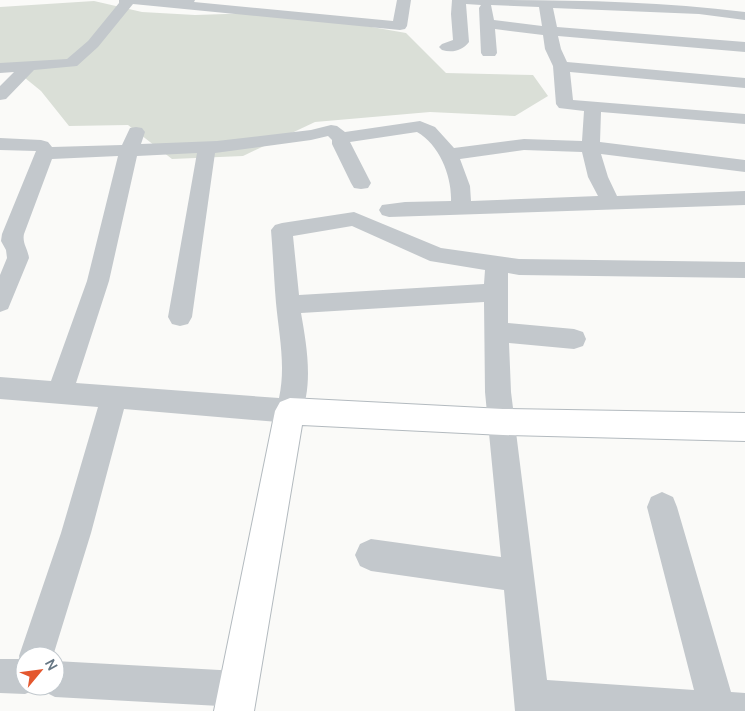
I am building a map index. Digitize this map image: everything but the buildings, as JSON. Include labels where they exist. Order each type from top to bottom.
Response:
[{"type":"street","points":[[0,68],[71,63],[93,44],[126,4],[126,0]]},
{"type":"street","points":[[132,0],[184,2],[319,20],[400,26],[404,0]]},
{"type":"street","points":[[447,48],[455,46],[460,42],[459,0]]},
{"type":"street","points":[[465,0],[546,1],[703,10],[745,16]]},
{"type":"street","points":[[488,1],[489,53]]},
{"type":"street","points":[[546,1],[553,49],[561,66],[565,104],[594,108],[745,119]]},
{"type":"street","points":[[488,24],[745,47]]},
{"type":"street","points":[[561,66],[745,83]]},
{"type":"street","points":[[0,95],[28,67]]},
{"type":"street","points":[[594,108],[590,147],[594,171],[611,202]]},
{"type":"street","points":[[45,154],[133,141],[207,147],[311,135],[331,130],[341,138],[420,126],[429,130],[448,155],[458,175],[462,188],[461,209]]},
{"type":"street","points":[[341,138],[341,144],[361,183]]},
{"type":"street","points":[[60,392],[98,281],[133,141]]},
{"type":"street","points":[[0,144],[41,146],[45,149],[45,154],[13,234],[12,241],[17,250],[18,258],[0,303]]},
{"type":"street","points":[[448,155],[518,145],[590,147],[745,166]]},
{"type":"street","points":[[180,317],[207,147]]},
{"type":"street","points":[[389,210],[745,198]]},
{"type":"street","points":[[65,680],[236,700],[290,411],[295,372],[294,341],[288,304],[282,230],[354,219],[438,255],[534,268],[745,270]]},
{"type":"street","points":[[497,263],[495,292],[498,392],[503,422],[532,704],[727,710],[662,507]]},
{"type":"street","points":[[288,304],[495,292]]},
{"type":"street","points":[[497,332],[574,339]]},
{"type":"street","points":[[0,388],[290,411],[503,422],[745,427]]},
{"type":"street","points":[[39,646],[76,533],[114,396]]},
{"type":"street","points":[[371,555],[519,576]]},
{"type":"street","points":[[0,676],[15,677]]},
{"type":"shaded area","points":[[94,1],[142,12],[195,15],[286,12],[406,33],[446,73],[533,75],[548,96],[515,116],[430,112],[315,122],[243,156],[172,159],[128,125],[69,126],[41,91],[14,69],[0,70],[0,7]]}]
